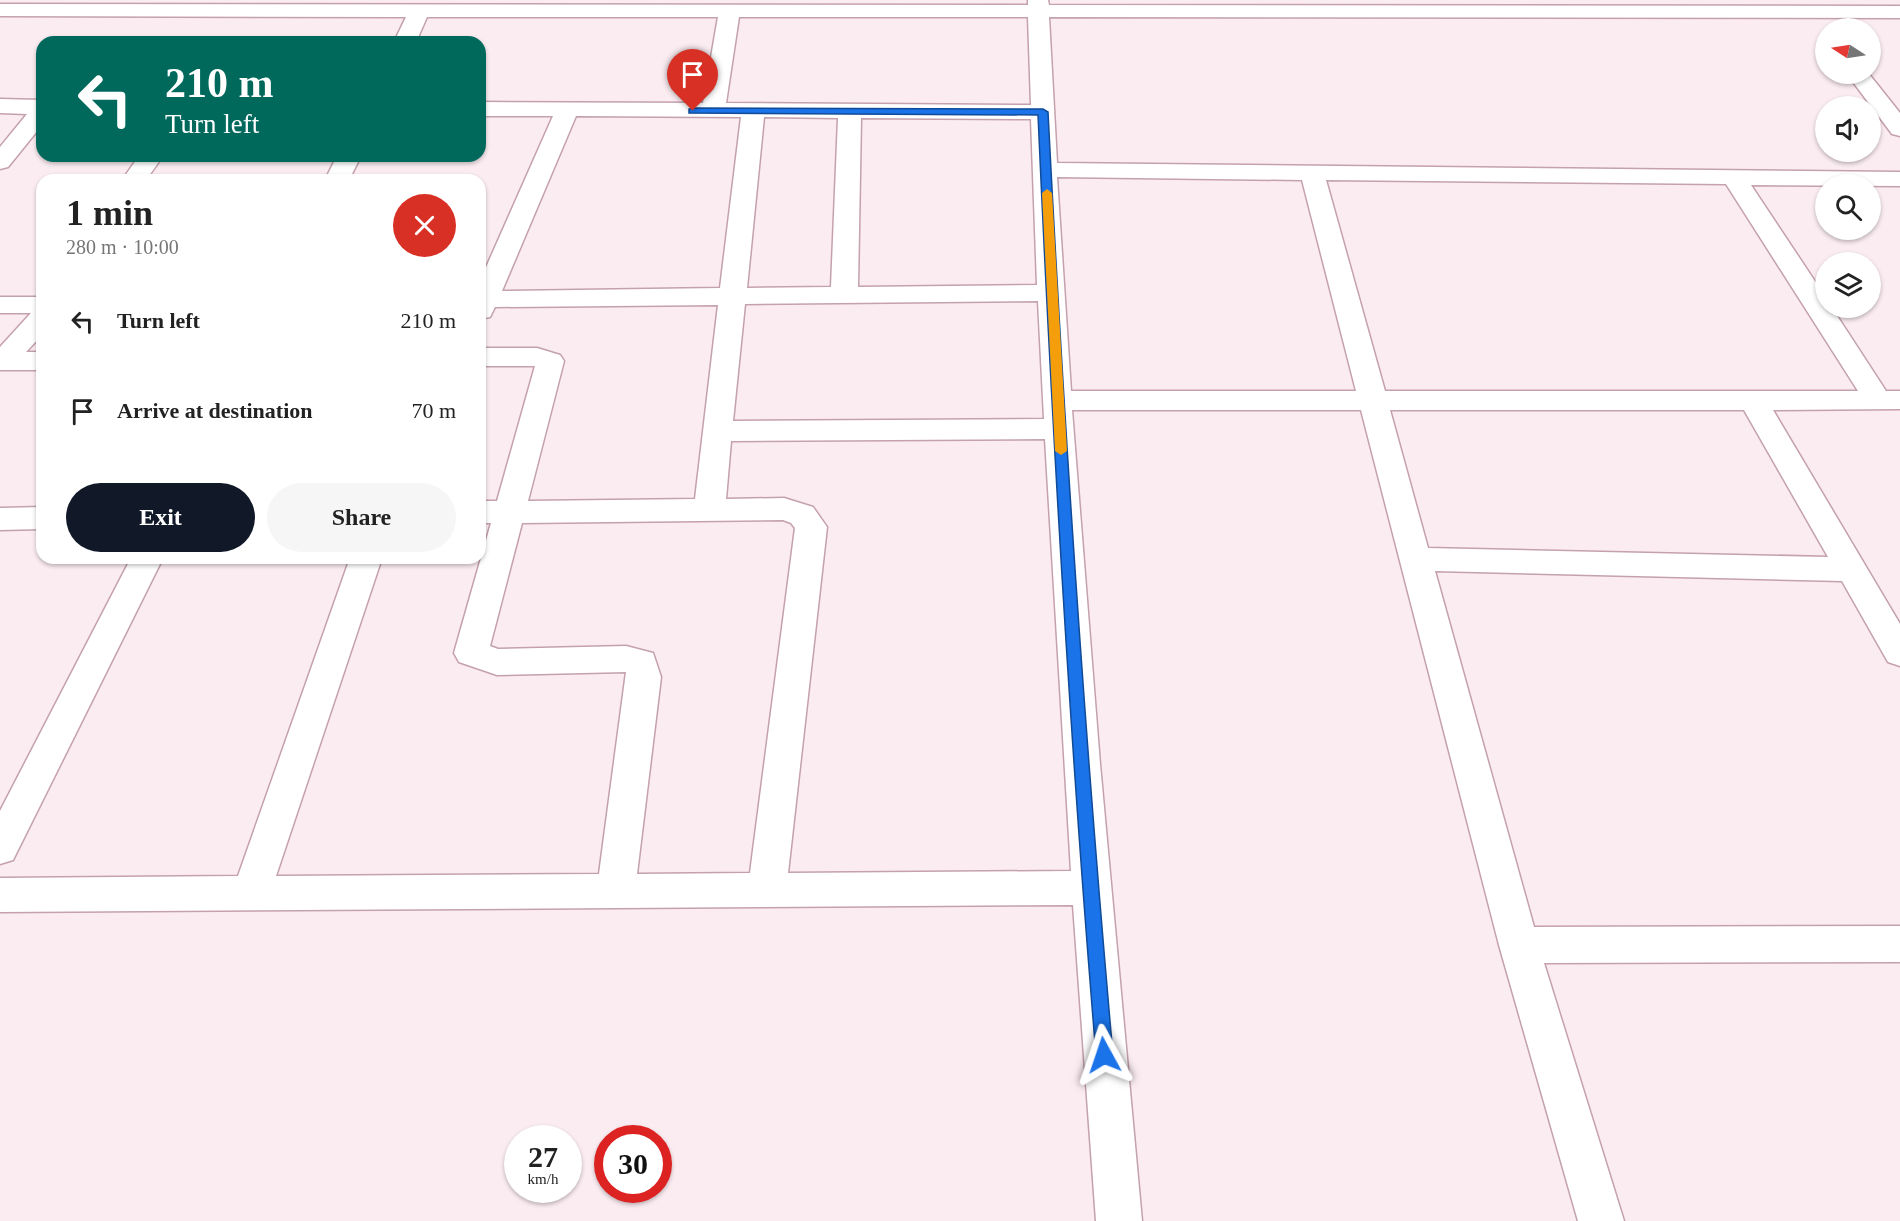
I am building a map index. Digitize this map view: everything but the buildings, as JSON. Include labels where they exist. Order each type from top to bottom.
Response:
[{"type":"street","points":[[13,7],[297,6],[419,11],[457,5],[729,12],[828,6],[1663,6],[1812,12],[1900,12]]},
{"type":"street","points":[[1038,6],[1058,415],[1090,888],[1119,1221]]},
{"type":"street","points":[[408,36],[419,11]]},
{"type":"street","points":[[713,111],[729,12]]},
{"type":"street","points":[[1812,12],[1816,18]]},
{"type":"street","points":[[1866,84],[1900,129]]},
{"type":"street","points":[[0,106],[36,109]]},
{"type":"street","points":[[486,109],[1043,112]]},
{"type":"street","points":[[486,296],[568,109]]},
{"type":"street","points":[[709,509],[753,111]]},
{"type":"street","points":[[844,295],[850,111]]},
{"type":"street","points":[[0,162],[36,117]]},
{"type":"street","points":[[1046,170],[1900,179]]},
{"type":"street","points":[[1312,172],[1519,945],[1601,1221]]},
{"type":"street","points":[[1733,176],[1889,400]]},
{"type":"street","points":[[486,305],[731,297],[1052,293]]},
{"type":"street","points":[[0,304],[36,305]]},
{"type":"street","points":[[1,362],[36,324]]},
{"type":"street","points":[[486,357],[537,357],[550,361],[495,512],[471,653],[496,662],[626,658],[641,662],[644,677],[616,891]]},
{"type":"street","points":[[1,362],[36,361]]},
{"type":"street","points":[[716,431],[1374,400],[1889,400]]},
{"type":"street","points":[[1753,400],[1897,643]]},
{"type":"street","points":[[495,512],[784,509],[802,514],[811,527],[767,891]]},
{"type":"street","points":[[0,519],[36,518]]},
{"type":"street","points":[[1417,559],[1851,568]]},
{"type":"street","points":[[0,848],[144,564]]},
{"type":"street","points":[[251,894],[364,564]]},
{"type":"street","points":[[0,895],[1090,888]]},
{"type":"street","points":[[1519,945],[1900,944]]},
{"type":"slow traffic","points":[[1047,193],[1061,451]]},
{"type":"route","points":[[693,111],[1043,112],[1057,401],[1090,888],[1104,1055]]}]
